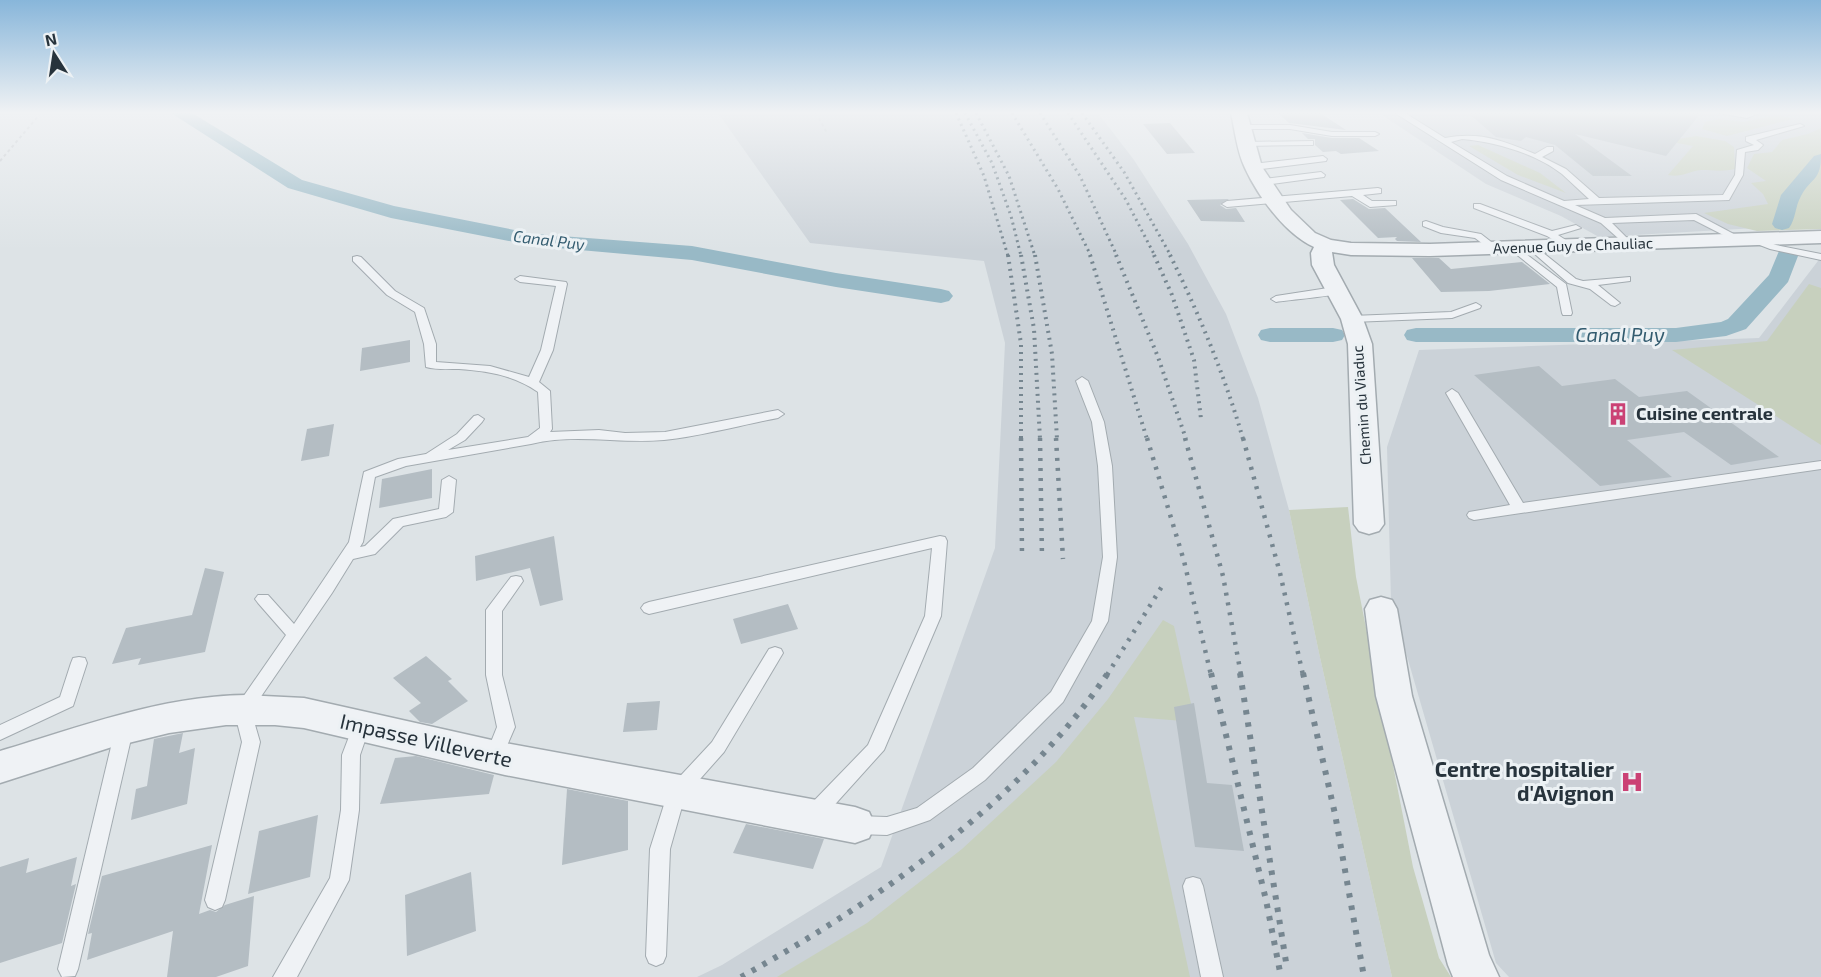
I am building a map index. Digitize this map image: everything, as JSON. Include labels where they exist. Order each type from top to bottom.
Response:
[{"type":"street","points":[[1253,159],[1259,175],[1284,214],[1308,237],[1326,245]]},
{"type":"street","name":"Avenue Guy de Chauliac","points":[[1326,245],[1383,250],[1514,248],[1573,237],[1628,244],[1821,237]]},
{"type":"street","name":"Chemin du Viaduc","points":[[1326,245],[1321,253],[1323,265],[1355,330],[1369,524]]},
{"type":"street","points":[[1381,609],[1394,696],[1470,965],[1477,977]]},
{"type":"street","name":"Impasse Villeverte","points":[[0,767],[180,716],[242,710],[304,713],[494,757],[855,825]]},
{"type":"lane","points":[[1259,175],[1323,159]]},
{"type":"lane","points":[[1472,159],[1504,178],[1604,221],[1628,244]]},
{"type":"lane","points":[[1539,159],[1563,171],[1596,200]]},
{"type":"lane","points":[[1561,204],[1596,200],[1726,198],[1739,175],[1740,159]]},
{"type":"lane","points":[[1259,175],[1321,175]]},
{"type":"lane","points":[[1227,204],[1378,191]]},
{"type":"lane","points":[[1354,193],[1370,204],[1393,203]]},
{"type":"lane","points":[[1477,206],[1550,234],[1573,237]]},
{"type":"lane","points":[[1505,210],[1534,223],[1550,234],[1573,237]]},
{"type":"lane","points":[[1604,221],[1696,217],[1773,248],[1821,257]]},
{"type":"lane","points":[[1426,224],[1441,230],[1478,236],[1514,248],[1572,281],[1594,287],[1615,303]]},
{"type":"lane","points":[[1514,248],[1562,286],[1567,313]]},
{"type":"lane","points":[[215,900],[251,742],[242,710],[356,542],[369,475],[387,467],[422,459],[531,440],[546,429],[544,391],[533,382],[475,367],[430,365],[430,344],[420,310],[391,293],[357,259]]},
{"type":"lane","points":[[520,279],[562,284],[547,350],[533,382]]},
{"type":"lane","points":[[1584,284],[1626,279]]},
{"type":"lane","points":[[1276,299],[1328,291],[1338,292]]},
{"type":"lane","points":[[1355,330],[1452,315],[1476,306]]},
{"type":"lane","points":[[855,825],[887,826],[923,814],[979,774],[1057,697],[1100,621],[1110,557],[1105,466],[1098,422],[1082,381]]},
{"type":"lane","points":[[1452,393],[1519,508]]},
{"type":"lane","points":[[539,436],[588,434],[625,437],[665,436],[778,414]]},
{"type":"lane","points":[[422,459],[461,437],[478,419]]},
{"type":"lane","points":[[1474,515],[1821,465]]},
{"type":"lane","points":[[348,555],[370,550],[398,522],[446,512],[448,480]]},
{"type":"lane","points":[[649,609],[940,542],[933,616],[875,750],[811,817]]},
{"type":"lane","points":[[494,757],[506,727],[494,675],[494,610],[516,581]]},
{"type":"lane","points":[[263,599],[295,635]]},
{"type":"lane","points":[[656,956],[660,849],[677,792],[718,747],[776,652]]},
{"type":"lane","points":[[0,733],[67,701],[79,663]]},
{"type":"lane","points":[[284,977],[293,965],[339,880],[350,810],[351,755],[361,726]]},
{"type":"lane","points":[[68,969],[124,730]]},
{"type":"lane","points":[[1193,886],[1212,977]]},
{"type":"shaded area","points":[[750,159],[1133,159],[1188,244],[1226,314],[1258,398],[1289,510],[1392,977],[697,977],[722,965],[881,867],[995,548],[1005,343],[984,261],[810,243]]},
{"type":"shaded area","points":[[1448,159],[1809,159],[1774,227],[1599,237],[1561,216],[1486,184]]},
{"type":"shaded area","name":"Centre hospitalier d'Avignon","points":[[1821,257],[1821,977],[1509,977],[1496,963],[1391,601],[1387,447],[1419,350],[1759,338]]},
{"type":"green space","points":[[1490,159],[1508,159],[1540,173],[1566,193],[1518,175]]},
{"type":"green space","points":[[1682,159],[1735,159],[1735,169],[1701,170],[1677,176],[1668,175]]},
{"type":"green space","points":[[1752,159],[1821,159],[1821,229],[1757,231],[1728,224],[1704,213],[1768,204],[1763,194],[1751,183],[1766,181],[1747,168]]},
{"type":"green space","points":[[1809,284],[1821,288],[1821,445],[1672,350],[1767,341]]},
{"type":"green space","points":[[1348,507],[1356,577],[1413,867],[1439,958],[1451,977],[1392,977],[1319,653],[1289,510]]},
{"type":"green space","points":[[1163,620],[1174,626],[1195,722],[1134,717],[1190,977],[777,977],[867,923],[962,849],[1056,762],[1108,699]]},
{"type":"building","points":[[1572,159],[1608,159],[1632,176],[1593,176]]},
{"type":"building","points":[[1229,199],[1220,205],[1226,209],[1236,208],[1245,222],[1201,221],[1187,200]]},
{"type":"building","points":[[1353,199],[1369,209],[1385,208],[1421,242],[1397,241],[1395,239],[1397,237],[1378,238],[1340,200]]},
{"type":"building","points":[[1412,258],[1439,258],[1451,269],[1522,262],[1550,284],[1489,291],[1441,292]]},
{"type":"building","points":[[410,340],[410,362],[360,371],[362,348]]},
{"type":"building","name":"Cuisine centrale","points":[[1539,366],[1562,386],[1615,379],[1639,397],[1687,391],[1779,457],[1731,465],[1684,432],[1627,440],[1672,477],[1600,486],[1474,375]]},
{"type":"building","points":[[334,424],[329,456],[301,461],[307,429]]},
{"type":"building","points":[[432,469],[432,498],[379,508],[382,479]]},
{"type":"building","points":[[554,536],[563,600],[540,606],[530,568],[476,581],[475,556]]},
{"type":"building","points":[[205,568],[224,572],[205,652],[138,665],[141,658],[112,664],[126,628],[192,615]]},
{"type":"building","points":[[788,604],[798,629],[741,644],[733,619]]},
{"type":"building","points":[[426,656],[452,679],[448,681],[468,701],[432,724],[420,722],[409,711],[421,703],[393,678]]},
{"type":"building","points":[[660,701],[657,730],[623,732],[627,703]]},
{"type":"building","points":[[1194,703],[1207,783],[1232,785],[1244,851],[1195,847],[1174,707]]},
{"type":"building","points":[[183,733],[179,753],[195,748],[187,804],[131,820],[136,789],[147,786],[154,739]]},
{"type":"building","points":[[416,756],[494,775],[489,794],[380,804],[395,758]]},
{"type":"building","points":[[567,789],[628,801],[628,850],[562,865]]},
{"type":"building","points":[[318,815],[310,877],[248,894],[259,831]]},
{"type":"building","points":[[746,824],[824,839],[813,869],[733,853]]},
{"type":"building","points":[[212,845],[199,914],[210,910],[216,912],[225,905],[254,896],[248,966],[216,977],[167,977],[173,931],[87,960],[92,933],[88,934],[102,876]]},
{"type":"building","points":[[77,857],[71,886],[76,884],[62,943],[0,963],[0,867],[29,858],[26,873]]},
{"type":"building","points":[[471,872],[476,931],[407,956],[405,895]]},
{"type":"waterway","name":"Canal Puy","points":[[253,159],[295,184],[391,212],[535,240],[692,253],[836,280],[941,296]]},
{"type":"waterway","name":"Canal Puy","points":[[1782,224],[1791,195],[1821,160]]},
{"type":"waterway","name":"Canal Puy","points":[[1416,335],[1676,335],[1726,329],[1737,324],[1780,277],[1787,256]]},
{"type":"waterway","name":"Canal Puy","points":[[1270,335],[1333,335]]},
{"type":"railway","points":[[976,159],[984,176],[1008,256]]},
{"type":"railway","points":[[990,159],[1011,216],[1021,256]]},
{"type":"railway","points":[[1000,159],[1009,176],[1035,256]]},
{"type":"railway","points":[[1040,159],[1058,189],[1091,256]]},
{"type":"railway","points":[[1069,159],[1080,176],[1117,256]]},
{"type":"railway","points":[[1098,159],[1126,200],[1155,256]]},
{"type":"railway","points":[[1114,159],[1171,256]]},
{"type":"railway","points":[[1008,255],[1021,344],[1021,438]]},
{"type":"railway","points":[[1021,255],[1034,329],[1040,439]]},
{"type":"railway","points":[[1035,255],[1052,354],[1057,439]]},
{"type":"railway","points":[[1090,255],[1147,439]]},
{"type":"railway","points":[[1116,255],[1158,357],[1186,439]]},
{"type":"railway","points":[[1154,255],[1172,295],[1194,360],[1201,419]]},
{"type":"railway","points":[[1170,255],[1211,346],[1243,439]]},
{"type":"railway","points":[[1021,438],[1022,557]]},
{"type":"railway","points":[[1040,438],[1042,558]]},
{"type":"railway","points":[[1056,438],[1063,559]]},
{"type":"railway","points":[[1147,438],[1184,561],[1211,675]]},
{"type":"railway","points":[[1185,438],[1223,576],[1241,675]]},
{"type":"railway","points":[[1243,438],[1280,573],[1303,675]]},
{"type":"railway","points":[[1107,675],[1164,583]]},
{"type":"railway","points":[[741,977],[843,916],[942,845],[989,806],[1033,764],[1073,720],[1108,673]]},
{"type":"railway","points":[[1211,673],[1266,900],[1281,977]]},
{"type":"railway","points":[[1240,673],[1286,962]]},
{"type":"railway","points":[[1303,673],[1335,814],[1364,977]]},
{"type":"place","name":"Cuisine centrale","points":[[1618,414]]},
{"type":"place","name":"Centre hospitalier d'Avignon","points":[[1632,782]]}]
